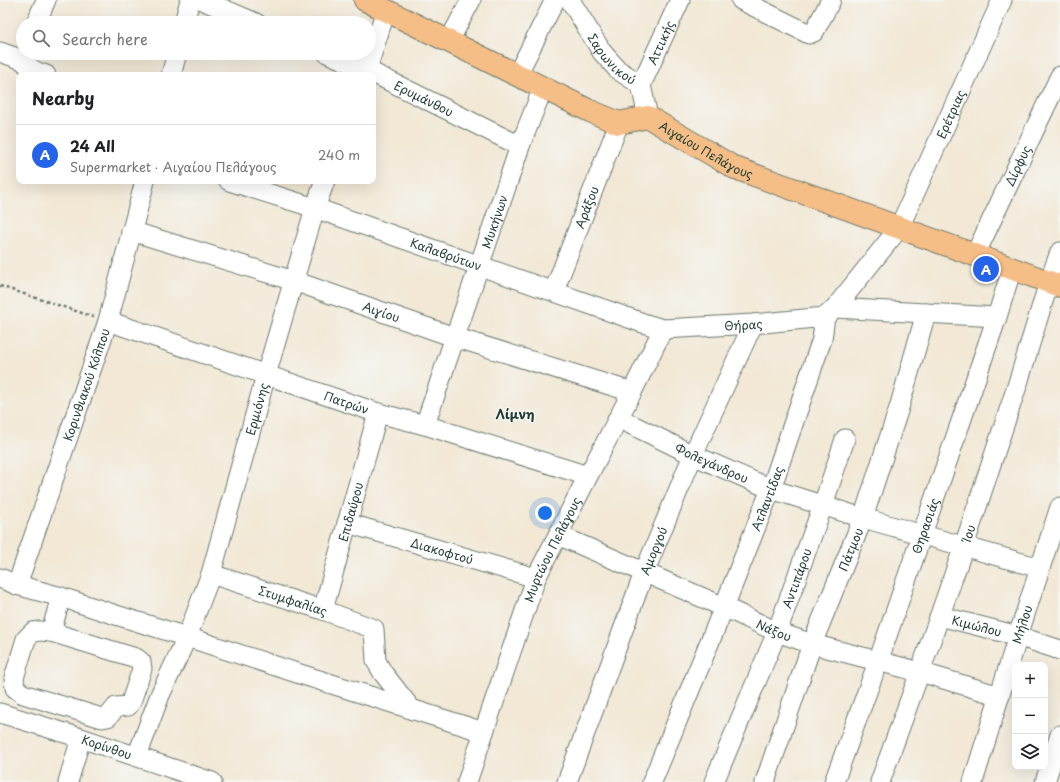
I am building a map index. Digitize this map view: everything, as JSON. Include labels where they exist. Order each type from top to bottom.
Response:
[{"type":"main road","points":[[365,0],[590,111],[619,123]]},
{"type":"main road","name":"Αιγαίου Πελάγους","points":[[619,123],[648,117],[735,168],[1055,284]]},
{"type":"street","points":[[39,16],[46,0]]},
{"type":"street","points":[[186,16],[190,0]]},
{"type":"street","points":[[202,0],[240,16]]},
{"type":"street","points":[[449,41],[471,0]]},
{"type":"street","points":[[517,75],[555,0]]},
{"type":"street","name":"Σαρωνικού","points":[[570,0],[602,52],[618,70],[641,85],[648,117]]},
{"type":"street","name":"Αττικής","points":[[641,85],[680,0]]},
{"type":"street","points":[[740,0],[808,34],[814,32],[831,0]]},
{"type":"street","name":"Ερέτριας","points":[[899,228],[1002,0]]},
{"type":"street","points":[[376,42],[386,10]]},
{"type":"street","points":[[0,52],[16,55]]},
{"type":"street","points":[[26,60],[28,66],[35,72]]},
{"type":"street","points":[[172,72],[175,60]]},
{"type":"street","name":"Ερυμάνθου","points":[[341,60],[364,72]]},
{"type":"street","points":[[366,72],[370,60]]},
{"type":"street","name":"Δίρφυς","points":[[975,255],[1060,76]]},
{"type":"street","name":"Ερυμάνθου","points":[[376,78],[520,146]]},
{"type":"street","name":"Μυκήνων","points":[[425,425],[520,146],[543,88]]},
{"type":"street","name":"Αράξου","points":[[554,291],[619,123]]},
{"type":"street","name":"Κορινθιακού Κόλπου","points":[[9,582],[108,321],[144,184]]},
{"type":"street","name":"Καλαβρύτων","points":[[239,184],[315,208],[662,329]]},
{"type":"street","name":"Ερμιόνης","points":[[137,756],[160,695],[187,637],[211,574],[266,375],[315,208],[325,184]]},
{"type":"street","points":[[830,313],[899,228]]},
{"type":"street","name":"Αιγίου","points":[[131,231],[294,281],[454,337],[632,392]]},
{"type":"street","name":"Ίου","points":[[880,782],[940,616],[1018,383],[1055,284],[1060,252]]},
{"type":"street","name":"Θηρασιάς","points":[[834,782],[922,535],[1012,268]]},
{"type":"street","name":"Θήρας","points":[[662,329],[753,324],[830,313],[926,314],[996,317]]},
{"type":"street","name":"Ατλαντίδας","points":[[652,782],[771,489],[830,313]]},
{"type":"street","name":"Πάτμου","points":[[765,782],[812,644],[863,518],[899,408],[926,314]]},
{"type":"street","name":"Πατρών","points":[[108,321],[378,413],[425,425],[588,476]]},
{"type":"street","name":"Αμοργού","points":[[567,782],[644,573],[694,455],[753,324]]},
{"type":"street","name":"Μυρτώου Πελάγους","points":[[467,782],[536,578],[632,392],[662,329]]},
{"type":"street","name":"Επιδαύρου","points":[[323,610],[378,413]]},
{"type":"street","name":"Φολεγάνδρου","points":[[618,418],[694,455],[771,489],[863,518],[1040,568]]},
{"type":"street","name":"Αντιπάρου","points":[[714,782],[777,632],[845,439]]},
{"type":"street","name":"Μήλου","points":[[959,782],[979,762],[1060,507]]},
{"type":"street","name":"Διακοφτού","points":[[347,523],[536,578]]},
{"type":"street","name":"Νάξου","points":[[558,535],[724,607],[777,632],[812,644],[920,672],[1000,696]]},
{"type":"street","name":"Στυμφαλίας","points":[[211,574],[323,610],[374,629],[376,661],[383,673],[412,710]]},
{"type":"street","points":[[9,582],[61,597],[116,616],[187,637],[484,732]]},
{"type":"street","points":[[51,632],[61,597]]},
{"type":"street","name":"Κιμώλου","points":[[940,616],[1018,636],[1060,650]]},
{"type":"street","points":[[33,632],[51,632],[136,658],[141,662],[142,669],[131,702],[128,706],[116,707],[108,717],[102,718],[23,694],[15,688],[14,678],[26,639],[33,632]]},
{"type":"street","name":"Κορίνθου","points":[[0,713],[137,756],[212,782]]},
{"type":"street","points":[[1045,782],[1060,735]]},
{"type":"street","points":[[68,782],[81,738]]},
{"type":"street","points":[[973,782],[979,762]]},
{"type":"path","points":[[0,286],[108,321]]},
{"type":"place","name":"24 All","points":[[986,269]]},
{"type":"district","name":"Λίμνη","points":[[515,413]]}]
